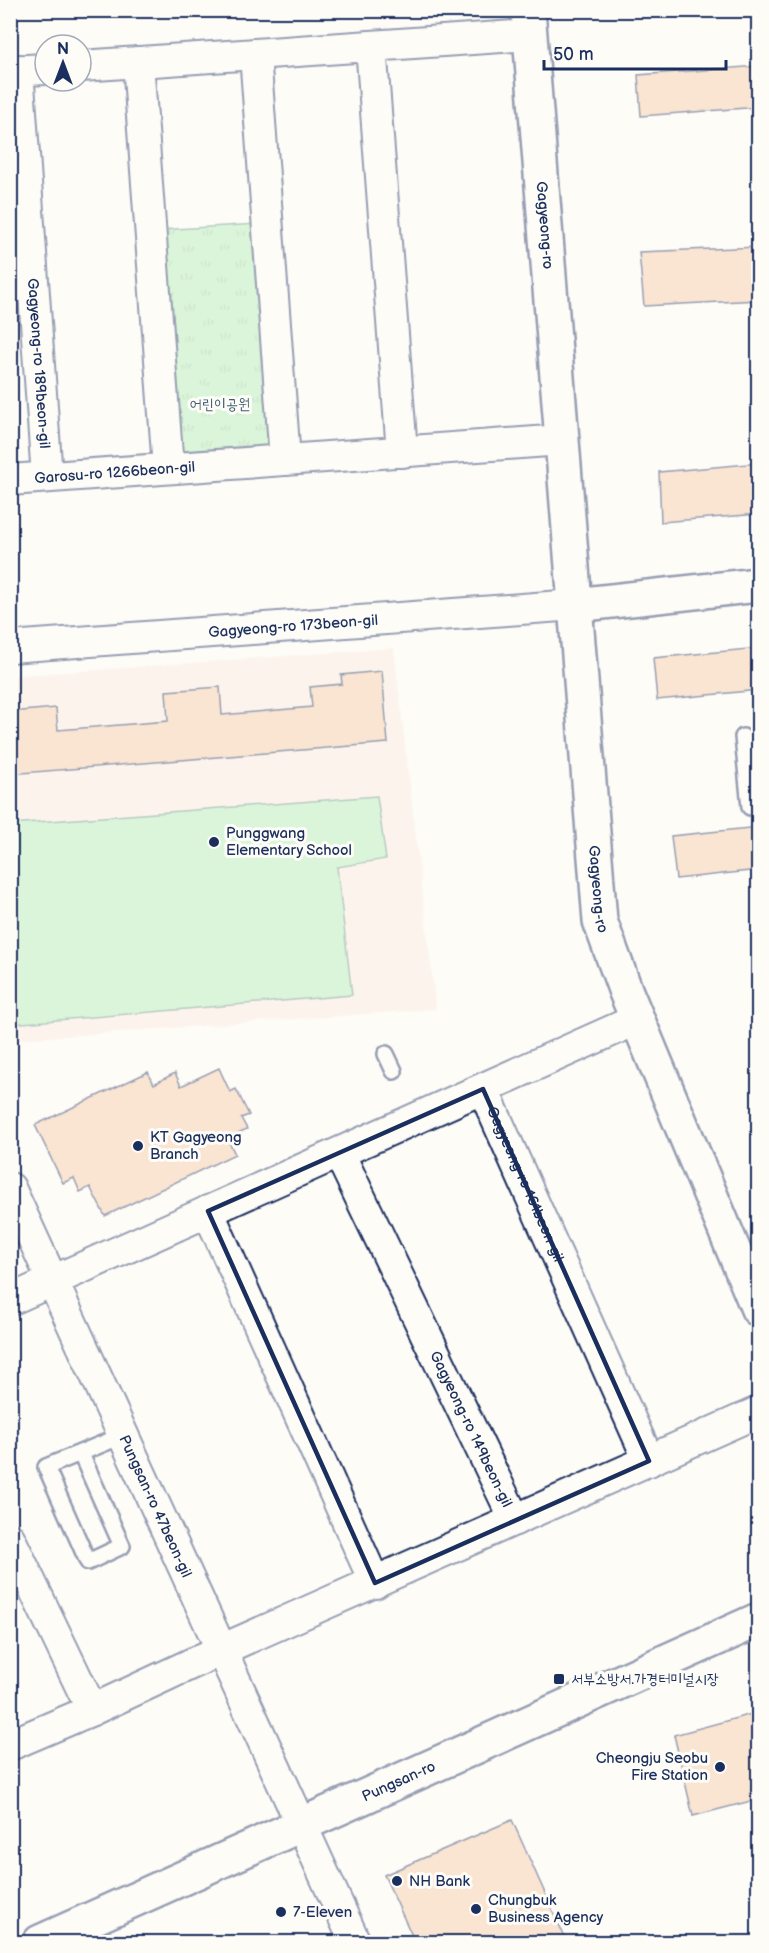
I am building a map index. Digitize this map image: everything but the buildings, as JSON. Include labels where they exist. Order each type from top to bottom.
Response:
[{"type":"street","points":[[93,65],[371,46],[529,23]]},
{"type":"street","name":"Gagyeong-ro","points":[[529,23],[600,921],[638,1019],[759,1309]]},
{"type":"street","points":[[371,46],[402,452]]},
{"type":"street","points":[[255,54],[285,460],[562,440]]},
{"type":"street","points":[[138,62],[168,468]]},
{"type":"street","name":"Gagyeong-ro 189beon-gil","points":[[24,70],[47,477]]},
{"type":"street","name":"Garosu-ro 1266beon-gil","points":[[10,480],[285,460]]},
{"type":"street","points":[[575,605],[759,585]]},
{"type":"street","name":"Gagyeong-ro 173beon-gil","points":[[10,647],[575,605]]},
{"type":"street","name":"Gagyeong-ro 161beon-gil","points":[[10,1300],[638,1019]]},
{"type":"street","name":"Gagyeong-ro 161beon-gil","points":[[483,1089],[649,1461]]},
{"type":"street","name":"Gagyeong-ro 149beon-gil","points":[[339,1153],[516,1520]]},
{"type":"street","name":"Pungsan-ro 47beon-gil","points":[[10,1188],[355,1942]]},
{"type":"street","points":[[208,1211],[375,1583]]},
{"type":"street","name":"Gagyeong-ro 149beon-gil","points":[[10,1745],[759,1413]]},
{"type":"street","points":[[10,1539],[92,1710]]},
{"type":"street","name":"Pungsan-ro","points":[[40,1942],[759,1620]]},
{"type":"lane","points":[[743,737],[750,807]]},
{"type":"lane","points":[[386,1054],[394,1071]]},
{"type":"lane","points":[[81,1454],[122,1546],[88,1562],[46,1467],[124,1436]]},
{"type":"highlighted area","points":[[483,1089],[649,1461],[375,1583],[208,1211]]},
{"type":"shaded area","name":"Punggwang Elementary School","points":[[394,648],[436,1009],[11,1040],[11,676]]},
{"type":"green space","name":"어린이공원","points":[[258,224],[273,439],[264,450],[184,458],[173,448],[159,230]]},
{"type":"green space","points":[[377,796],[386,859],[337,867],[352,995],[11,1024],[11,824]]},
{"type":"place","name":"Punggwang Elementary School","points":[[214,842]]},
{"type":"place","name":"KT Gagyeong Branch","points":[[138,1146]]},
{"type":"place","name":"서부소방서.가경터미널시장","points":[[559,1679]]},
{"type":"place","name":"Cheongju Seobu Fire Station","points":[[720,1767]]},
{"type":"place","name":"NH Bank","points":[[397,1881]]},
{"type":"place","name":"Chungbuk Business Agency","points":[[476,1909]]},
{"type":"place","name":"7-Eleven","points":[[281,1912]]}]
